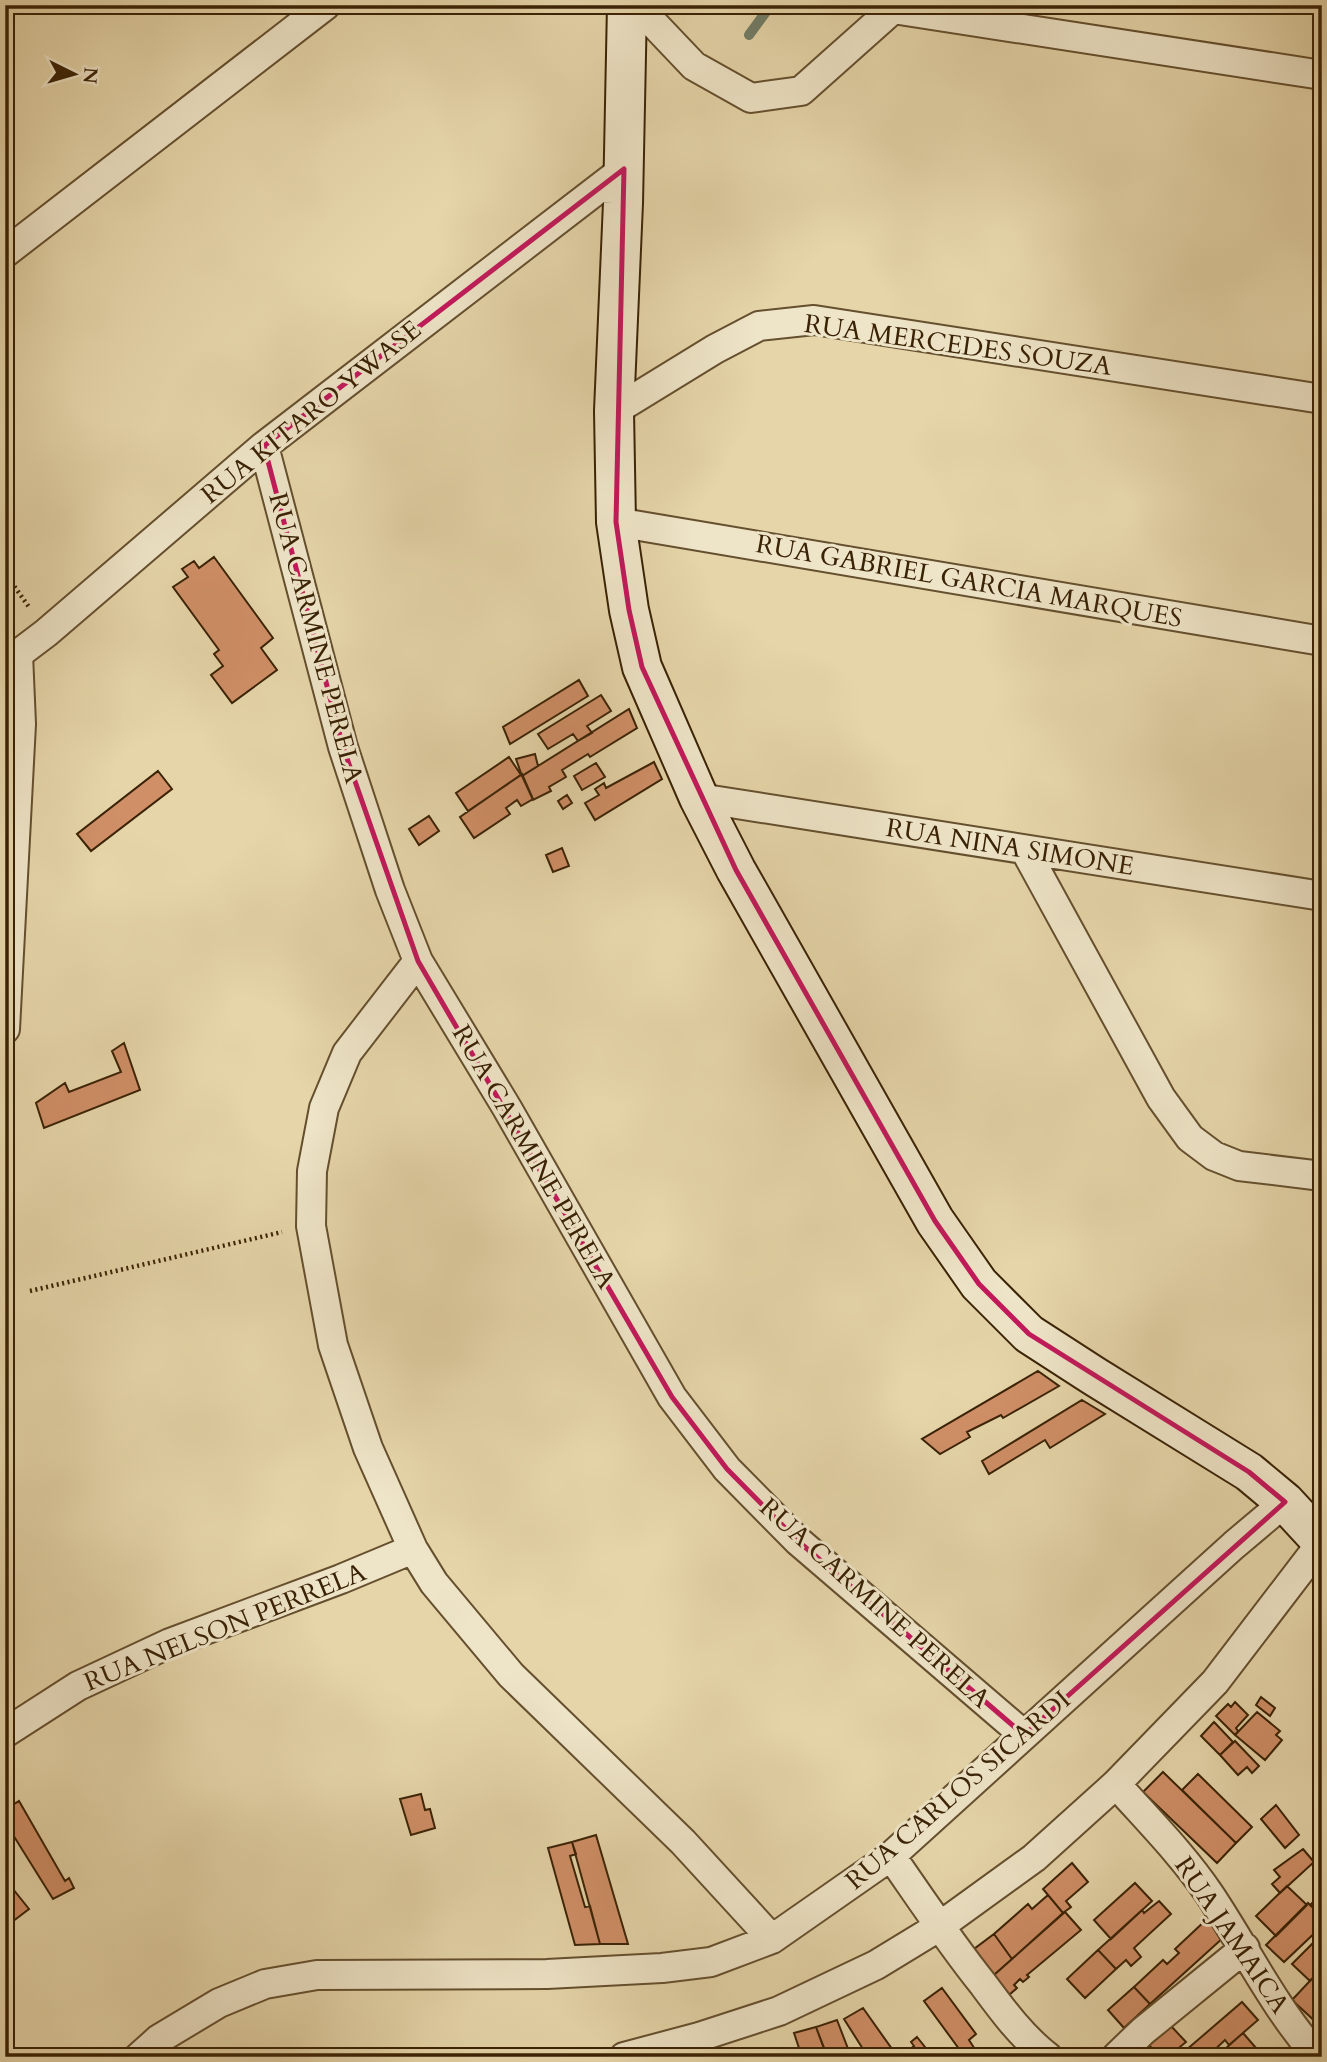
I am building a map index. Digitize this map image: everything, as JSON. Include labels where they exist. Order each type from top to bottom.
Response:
[{"type":"main road","points":[[627,5],[624,169],[614,411],[616,522],[629,610],[642,667],[699,799],[736,870],[935,1221],[979,1284],[1029,1334],[1249,1472],[1285,1502],[1322,1542]]},
{"type":"street","points":[[5,253],[326,5]]},
{"type":"street","points":[[636,5],[694,66],[751,98],[801,91],[895,7],[1322,75]]},
{"type":"street","name":"RUA KITARO YWASE","points":[[12,659],[47,633],[264,446],[624,169]]},
{"type":"street","name":"RUA MERCEDES SOUZA","points":[[614,411],[715,349],[759,326],[814,320],[1322,399]]},
{"type":"street","name":"RUA CARMINE PERELA","points":[[264,446],[343,747],[390,890],[418,961],[507,1108],[672,1397],[727,1469],[798,1541],[1024,1735]]},
{"type":"street","name":"RUA GABRIEL GARCIA MARQUES","points":[[616,522],[1322,641]]},
{"type":"street","points":[[5,1029],[21,724],[12,659]]},
{"type":"street","name":"RUA NINA SIMONE","points":[[699,799],[1322,896]]},
{"type":"street","points":[[1024,849],[1161,1098],[1189,1138],[1214,1156],[1239,1166],[1322,1176]]},
{"type":"street","points":[[418,961],[347,1053],[324,1108],[312,1171],[311,1226],[333,1345],[369,1448],[413,1549],[434,1583],[511,1675],[683,1842],[772,1939]]},
{"type":"street","name":"RUA CARLOS SICARDI","points":[[139,2057],[159,2039],[219,2003],[265,1984],[317,1975],[547,1974],[662,1968],[711,1962],[772,1939],[891,1856],[1285,1502]]},
{"type":"street","points":[[624,2057],[699,2037],[779,2011],[876,1965],[940,1926],[1034,1857],[1116,1784],[1215,1682],[1322,1542]]},
{"type":"street","name":"RUA NELSON PERRELA","points":[[5,1733],[78,1686],[170,1643],[413,1549]]},
{"type":"street","name":"RUA JAMAICA","points":[[1116,1784],[1167,1840],[1200,1882],[1245,1948],[1277,2003],[1318,2057]]},
{"type":"street","points":[[891,1856],[957,1951],[1008,2018],[1048,2057]]},
{"type":"street","points":[[1115,2057],[1245,1948]]},
{"type":"path","points":[[5,573],[47,633]]},
{"type":"path","points":[[30,1292],[311,1226]]},
{"type":"highlighted area","points":[[624,169],[616,522],[629,610],[642,667],[736,870],[935,1221],[979,1284],[1029,1334],[1249,1472],[1285,1502],[1024,1735],[798,1541],[727,1469],[672,1397],[418,961],[343,747],[264,446]]},
{"type":"building","points":[[214,557],[273,638],[261,648],[277,670],[232,703],[211,675],[223,666],[214,654],[219,650],[173,587],[188,577],[182,569],[194,561],[199,568]]},
{"type":"building","points":[[579,680],[588,696],[510,744],[503,727]]},
{"type":"building","points":[[601,695],[611,711],[587,726],[592,733],[578,741],[573,734],[548,749],[538,734]]},
{"type":"building","points":[[629,709],[637,728],[590,757],[588,754],[562,770],[566,777],[549,787],[551,791],[533,800],[522,776]]},
{"type":"building","points":[[535,754],[538,766],[522,776],[516,759]]},
{"type":"building","points":[[509,757],[521,775],[468,811],[456,793]]},
{"type":"building","points":[[654,762],[662,779],[595,820],[585,803],[599,795],[595,789],[604,783],[606,788]]},
{"type":"building","points":[[596,763],[605,777],[582,790],[574,776]]},
{"type":"building","points":[[158,771],[172,789],[91,851],[77,834]]},
{"type":"building","points":[[522,774],[533,799],[521,806],[517,800],[506,808],[510,814],[474,838],[460,817]]},
{"type":"building","points":[[567,795],[572,803],[563,809],[558,801]]},
{"type":"building","points":[[429,816],[439,831],[419,845],[409,829]]},
{"type":"building","points":[[562,848],[569,866],[553,872],[546,855]]},
{"type":"building","points":[[124,1043],[140,1090],[44,1128],[36,1103],[65,1083],[69,1092],[121,1072],[112,1051]]},
{"type":"building","points":[[1038,1371],[1059,1386],[1003,1418],[1001,1415],[967,1432],[970,1437],[940,1454],[922,1439]]},
{"type":"building","points":[[1082,1400],[1105,1414],[1050,1448],[1045,1440],[989,1474],[982,1461]]},
{"type":"building","points":[[1261,1697],[1275,1708],[1270,1716],[1256,1705]]},
{"type":"building","points":[[1235,1702],[1248,1715],[1236,1728],[1238,1731],[1235,1735],[1216,1716],[1228,1704],[1231,1707]]},
{"type":"building","points":[[1257,1712],[1280,1731],[1276,1735],[1282,1740],[1265,1760],[1235,1735]]},
{"type":"building","points":[[1214,1722],[1233,1742],[1220,1755],[1201,1736]]},
{"type":"building","points":[[1235,1741],[1259,1766],[1252,1773],[1247,1767],[1238,1775],[1220,1755]]},
{"type":"building","points":[[1163,1772],[1236,1843],[1217,1863],[1143,1792]]},
{"type":"building","points":[[1198,1774],[1252,1827],[1236,1843],[1182,1790]]},
{"type":"building","points":[[421,1794],[425,1810],[430,1809],[435,1828],[411,1835],[400,1799]]},
{"type":"building","points":[[19,1801],[65,1881],[69,1878],[74,1888],[53,1899],[5,1822],[5,1810]]},
{"type":"building","points":[[1276,1805],[1299,1835],[1285,1848],[1261,1819]]},
{"type":"building","points":[[596,1835],[628,1944],[600,1944],[572,1842]]},
{"type":"building","points":[[572,1842],[576,1854],[570,1856],[585,1907],[590,1906],[600,1944],[575,1945],[548,1848]]},
{"type":"building","points":[[1303,1849],[1314,1862],[1280,1893],[1272,1884],[1280,1877],[1274,1870]]},
{"type":"building","points":[[1072,1863],[1088,1882],[1066,1901],[1071,1907],[1063,1913],[1043,1889]]},
{"type":"building","points":[[5,1879],[29,1909],[12,1922],[5,1914]]},
{"type":"building","points":[[1135,1883],[1152,1901],[1111,1939],[1094,1920]]},
{"type":"building","points":[[1287,1886],[1307,1905],[1276,1936],[1256,1916]]},
{"type":"building","points":[[1322,1894],[1322,1916],[1310,1905]]},
{"type":"building","points":[[1048,1895],[1063,1913],[1012,1959],[994,1934],[1028,1904],[1032,1909]]},
{"type":"building","points":[[1159,1901],[1171,1914],[1134,1948],[1141,1957],[1131,1966],[1126,1960],[1116,1969],[1098,1950],[1142,1910],[1144,1913]]},
{"type":"building","points":[[1308,1903],[1322,1916],[1322,1926],[1284,1962],[1266,1945]]},
{"type":"building","points":[[1065,1912],[1081,1930],[1027,1975],[1029,1977],[1023,1982],[1020,1979],[1014,1985],[1017,1988],[1009,1995],[994,1975]]},
{"type":"building","points":[[1207,1919],[1224,1937],[1150,2004],[1134,1987],[1163,1960],[1167,1964],[1179,1953],[1175,1949]]},
{"type":"building","points":[[994,1934],[1012,1959],[994,1975],[974,1949]]},
{"type":"building","points":[[1318,1938],[1322,1942],[1322,1968],[1310,1981],[1292,1964]]},
{"type":"building","points":[[1098,1950],[1116,1969],[1085,1998],[1067,1979]]},
{"type":"building","points":[[1322,1968],[1322,2020],[1318,2024],[1292,2000]]},
{"type":"building","points":[[1134,1987],[1150,2004],[1124,2028],[1108,2010]]},
{"type":"building","points":[[942,1988],[976,2034],[969,2040],[980,2057],[965,2057],[924,2001]]},
{"type":"building","points":[[1242,2002],[1258,2020],[1229,2045],[1225,2040],[1207,2057],[1178,2057]]},
{"type":"building","points":[[863,2008],[892,2049],[888,2051],[892,2057],[868,2057],[844,2019]]},
{"type":"building","points":[[837,2020],[850,2054],[827,2057],[816,2027]]},
{"type":"building","points":[[1171,2026],[1186,2042],[1175,2051],[1178,2057],[1159,2057],[1149,2045]]},
{"type":"building","points":[[816,2027],[826,2053],[802,2057],[794,2033]]},
{"type":"building","points":[[1243,2033],[1256,2048],[1246,2057],[1216,2057]]},
{"type":"building","points":[[917,2037],[933,2057],[900,2057],[914,2046],[911,2042]]},
{"type":"building","points":[[746,2050],[749,2057],[724,2057]]},
{"type":"waterway","points":[[749,35],[771,5]]}]
